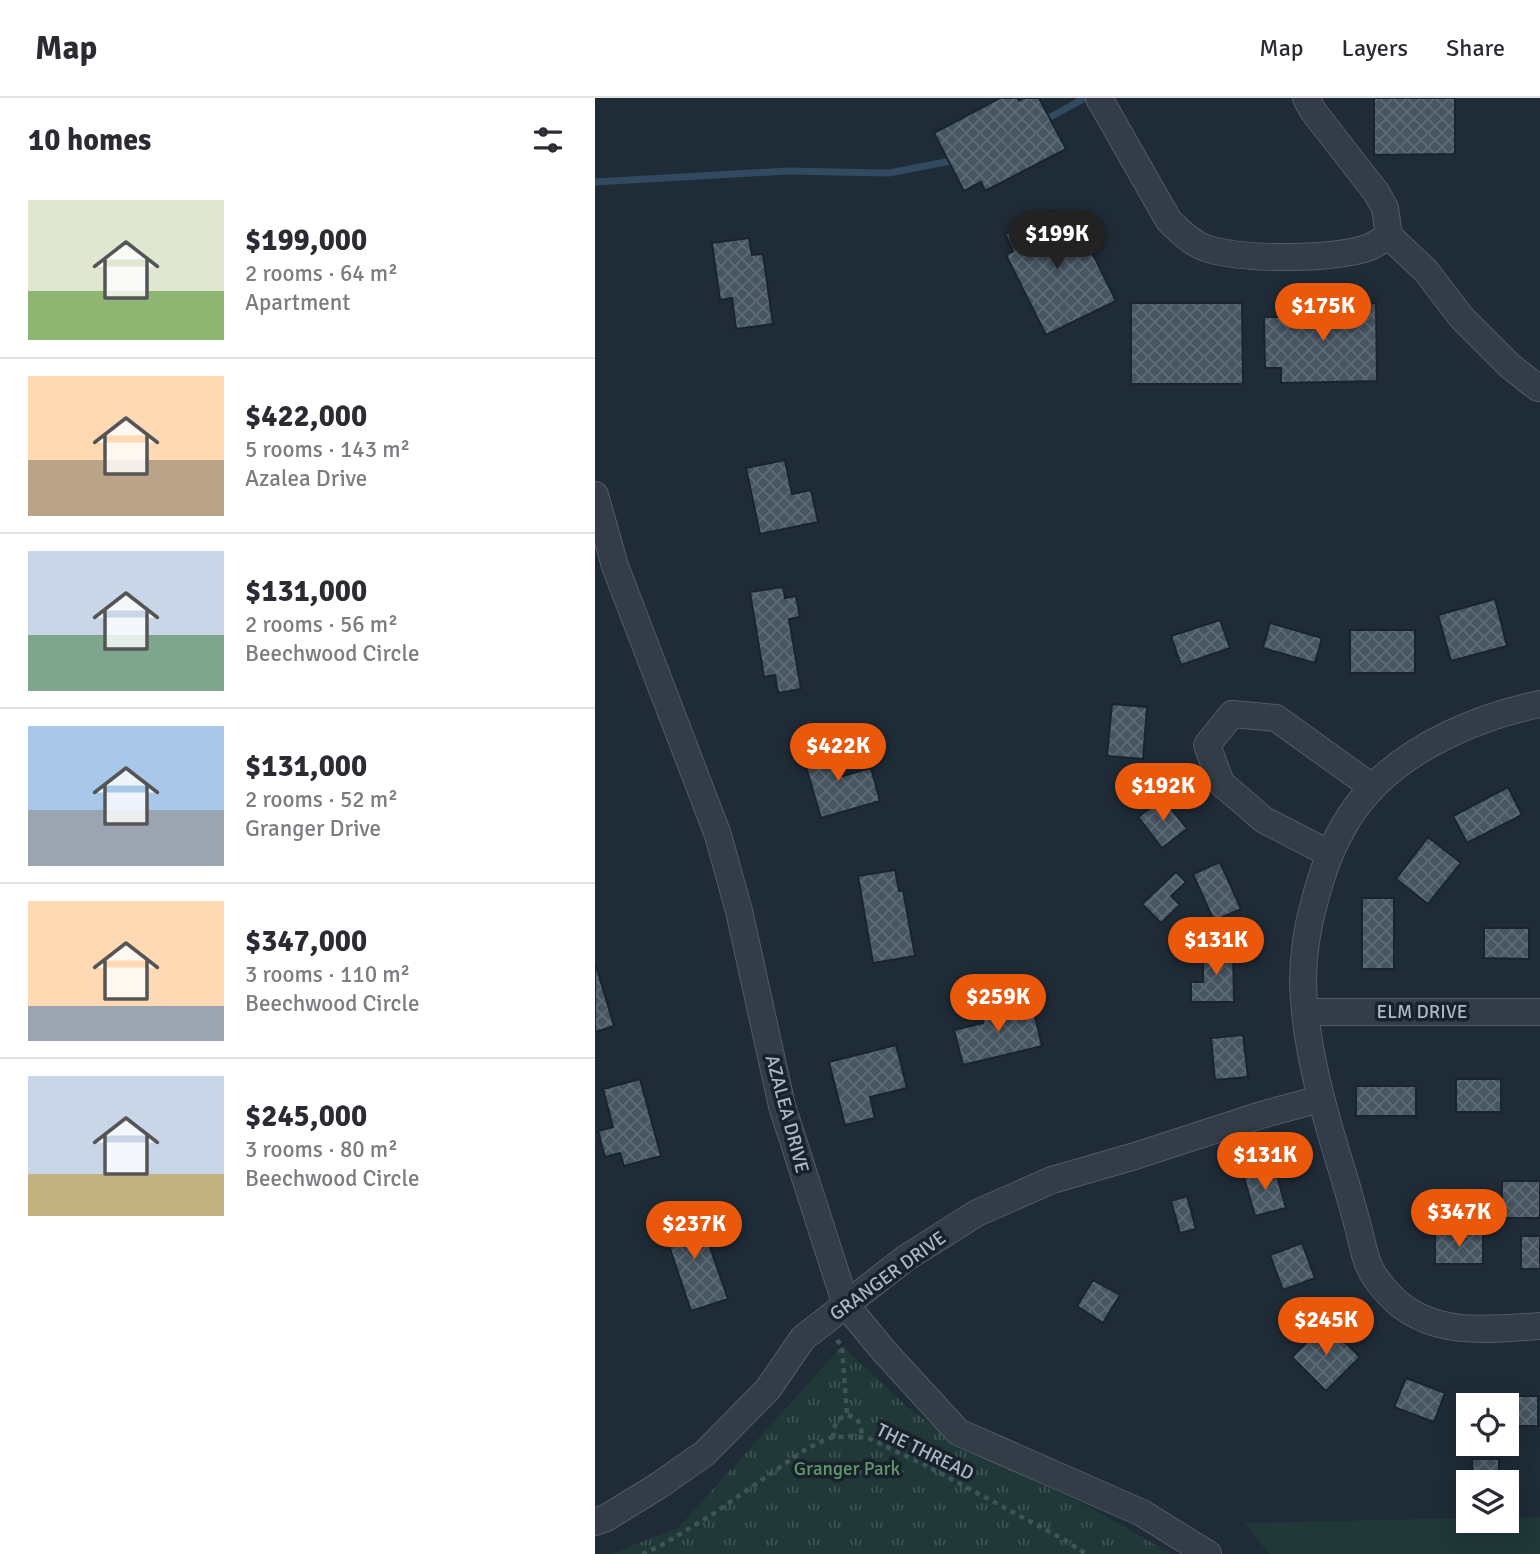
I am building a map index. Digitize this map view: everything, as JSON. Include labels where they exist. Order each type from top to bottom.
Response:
[{"type":"street","points":[[1099,98],[1169,220],[1184,236],[1207,248],[1267,257],[1327,256],[1371,246],[1389,236]]},
{"type":"street","points":[[1306,98],[1313,111],[1376,192],[1385,208],[1389,236],[1426,271],[1462,318],[1510,366],[1540,388]]},
{"type":"street","name":"AZALEA DRIVE","points":[[595,495],[605,569],[718,835],[739,911],[782,1107],[846,1305],[958,1432],[1143,1513],[1208,1554]]},
{"type":"street","points":[[1540,705],[1493,716],[1440,739],[1416,753],[1373,788],[1341,831],[1318,885],[1310,916],[1303,980],[1305,1012],[1321,1099],[1368,1264],[1376,1279],[1387,1292],[1413,1313],[1444,1326],[1477,1330],[1540,1326]]},
{"type":"street","points":[[1330,854],[1264,820],[1221,783],[1207,746],[1232,714],[1276,718],[1373,788]]},
{"type":"street","name":"ELM DRIVE","points":[[1305,1012],[1540,1012]]},
{"type":"street","name":"GRANGER DRIVE","points":[[595,1522],[607,1518],[705,1453],[768,1389],[803,1338],[906,1258],[977,1213],[1052,1180],[1321,1099]]},
{"type":"path","points":[[823,1323],[842,1346],[847,1415]]},
{"type":"path","points":[[833,1438],[834,1426],[847,1415],[858,1419],[862,1437]]},
{"type":"path","name":"THE THREAD","points":[[642,1554],[710,1516],[806,1450],[829,1438],[848,1436],[868,1438],[923,1464],[1086,1554]]},
{"type":"green space","name":"Granger Park","points":[[842,1346],[910,1409],[968,1450],[1091,1508],[1172,1554],[611,1554],[679,1527]]},
{"type":"green space","points":[[1540,1517],[1540,1554],[1269,1554],[1245,1523],[1456,1518],[1456,1533],[1519,1533],[1519,1518]]},
{"type":"building","points":[[1000,98],[1017,98],[1019,101],[1024,98],[1039,98],[1066,149],[985,191],[981,182],[964,191],[934,133]]},
{"type":"building","points":[[1374,98],[1455,98],[1455,154],[1374,155]]},
{"type":"building","points":[[1053,210],[1060,225],[1075,218],[1116,301],[1046,335],[1006,255],[1013,251],[1005,234]]},
{"type":"building","points":[[749,238],[752,255],[763,254],[773,324],[736,329],[732,298],[720,300],[712,243]]},
{"type":"building","points":[[1131,303],[1242,303],[1243,384],[1131,384]]},
{"type":"building","points":[[1376,303],[1377,381],[1281,383],[1281,368],[1265,368],[1264,317],[1280,317],[1280,305]]},
{"type":"building","points":[[785,460],[792,494],[811,490],[818,522],[760,534],[746,468]]},
{"type":"building","points":[[783,587],[785,598],[796,596],[800,617],[789,619],[801,689],[778,693],[775,675],[764,677],[750,592]]},
{"type":"building","points":[[1495,599],[1507,646],[1451,661],[1438,615]]},
{"type":"building","points":[[1220,620],[1230,648],[1181,665],[1171,636]]},
{"type":"building","points":[[1270,623],[1322,638],[1315,663],[1263,648]]},
{"type":"building","points":[[1350,630],[1415,630],[1415,673],[1350,673]]},
{"type":"building","points":[[1112,704],[1147,707],[1143,759],[1107,756]]},
{"type":"building","points":[[833,744],[843,776],[871,768],[880,801],[821,818],[802,753]]},
{"type":"building","points":[[1508,787],[1522,815],[1467,843],[1453,816]]},
{"type":"building","points":[[1163,798],[1187,829],[1162,848],[1138,817]]},
{"type":"building","points":[[1428,837],[1461,863],[1428,904],[1396,879]]},
{"type":"building","points":[[1220,862],[1241,909],[1214,921],[1193,874]]},
{"type":"building","points":[[895,870],[899,891],[903,890],[915,956],[873,963],[858,876]]},
{"type":"building","points":[[1176,872],[1186,882],[1171,896],[1180,905],[1161,923],[1142,904]]},
{"type":"building","points":[[1362,898],[1394,898],[1394,969],[1362,969]]},
{"type":"building","points":[[1484,928],[1529,928],[1529,959],[1484,958]]},
{"type":"building","points":[[1203,947],[1233,947],[1234,1002],[1191,1002],[1191,982],[1203,982]]},
{"type":"building","points":[[595,962],[614,1026],[595,1032]]},
{"type":"building","points":[[1000,1000],[1004,1015],[1033,1008],[1042,1046],[963,1065],[954,1030],[983,1023],[979,1006]]},
{"type":"building","points":[[1243,1035],[1248,1077],[1215,1080],[1211,1038]]},
{"type":"building","points":[[896,1045],[907,1088],[870,1097],[875,1118],[845,1125],[829,1062]]},
{"type":"building","points":[[640,1079],[661,1156],[624,1166],[620,1153],[605,1157],[598,1131],[613,1127],[603,1089]]},
{"type":"building","points":[[1456,1079],[1501,1079],[1501,1112],[1456,1112]]},
{"type":"building","points":[[1356,1086],[1416,1086],[1416,1116],[1356,1116]]},
{"type":"building","points":[[1275,1169],[1286,1208],[1255,1216],[1244,1177]]},
{"type":"building","points":[[1502,1181],[1540,1181],[1540,1218],[1502,1218]]},
{"type":"building","points":[[1187,1196],[1196,1229],[1180,1233],[1171,1201]]},
{"type":"building","points":[[697,1210],[728,1299],[691,1311],[661,1222]]},
{"type":"building","points":[[1435,1234],[1483,1234],[1483,1264],[1435,1264]]},
{"type":"building","points":[[1521,1236],[1540,1236],[1540,1269],[1521,1269]]},
{"type":"building","points":[[1302,1243],[1315,1278],[1283,1290],[1270,1255]]},
{"type":"building","points":[[1093,1280],[1120,1295],[1103,1323],[1077,1306]]},
{"type":"building","points":[[1326,1323],[1360,1357],[1326,1391],[1292,1357]]},
{"type":"building","points":[[1406,1378],[1445,1393],[1434,1422],[1394,1407]]},
{"type":"building","points":[[1519,1396],[1538,1396],[1538,1426],[1519,1426]]},
{"type":"building","points":[[1472,1459],[1499,1459],[1499,1470],[1472,1470]]},
{"type":"waterway","points":[[1043,121],[1085,98]]},
{"type":"waterway","points":[[595,182],[787,171],[889,173],[956,160]]}]
